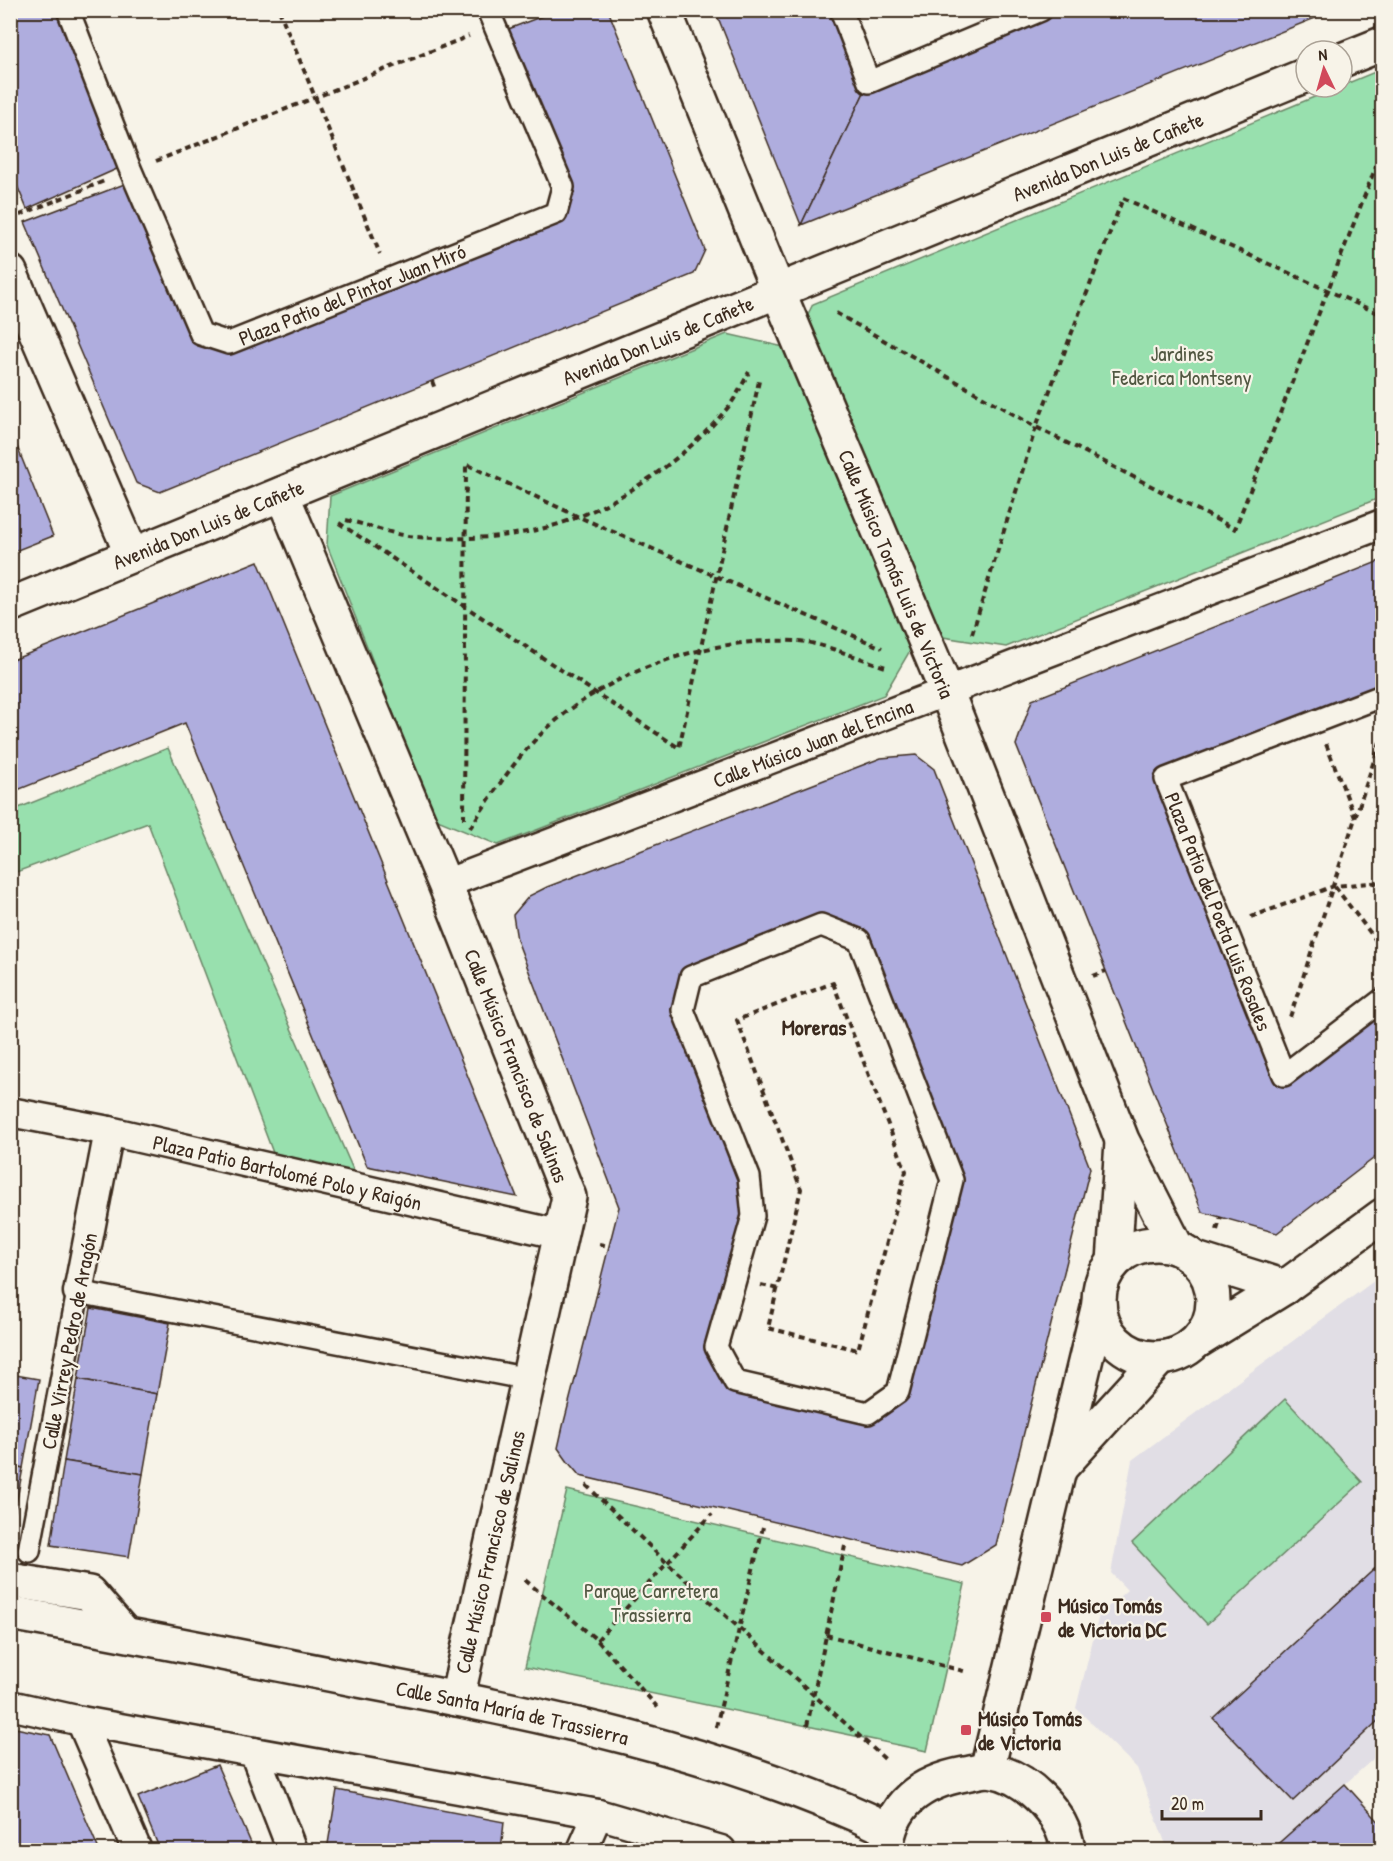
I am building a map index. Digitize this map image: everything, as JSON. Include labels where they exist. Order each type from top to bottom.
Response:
[{"type":"main road","name":"Calle Músico Tomás Luis de Victoria","points":[[664,10],[778,291],[946,690],[1122,1140],[1195,1248]]},
{"type":"main road","points":[[1354,55],[1383,44]]},
{"type":"main road","name":"Avenida Don Luis de Cañete","points":[[10,605],[1294,80]]},
{"type":"main road","points":[[10,272],[132,555]]},
{"type":"main road","name":"Calle Músico Francisco de Salinas","points":[[282,494],[446,884],[568,1197],[562,1234],[457,1699]]},
{"type":"main road","name":"Calle Músico Tomás Luis de Victoria","points":[[1114,1262],[1122,1140]]},
{"type":"main road","points":[[1099,1304],[1104,1326],[1118,1344],[1137,1355],[1160,1358],[1181,1353],[1285,1287],[1383,1216]]},
{"type":"main road","points":[[987,1770],[1099,1304],[1102,1281],[1114,1262],[1132,1249],[1154,1244],[1195,1248],[1285,1287]]},
{"type":"main road","points":[[1195,1248],[1209,1278],[1214,1299],[1210,1321],[1199,1340]]},
{"type":"main road","points":[[1058,1470],[1160,1358]]},
{"type":"main road","points":[[10,1580],[89,1593],[124,1633]]},
{"type":"main road","name":"Calle Santa María de Trassierra","points":[[10,1614],[124,1633],[457,1699],[622,1735],[847,1809],[887,1840]]},
{"type":"main road","points":[[887,1840],[908,1798],[944,1778],[987,1770],[1013,1780],[1040,1796],[1066,1838],[1068,1851]]},
{"type":"street","name":"Plaza Patio del Pintor Juan Miró","points":[[68,10],[131,171],[201,334],[229,343],[556,213],[563,187],[491,18]]},
{"type":"street","points":[[841,10],[869,82],[1041,10]]},
{"type":"street","name":"Calle Músico Juan del Encina","points":[[446,884],[1383,524]]},
{"type":"street","name":"Plaza Patio del Poeta Luis Rosales","points":[[1383,696],[1166,780],[1284,1076],[1383,1000]]},
{"type":"street","points":[[821,925],[859,940],[952,1180],[898,1392],[867,1413],[735,1382],[716,1347],[753,1216],[749,1177],[683,1010],[691,977],[821,925]]},
{"type":"street","name":"Plaza Patio Bartolomé Polo y Raigón","points":[[10,1112],[109,1131],[562,1234]]},
{"type":"street","name":"Calle Virrey Pedro de Aragón","points":[[29,1551],[109,1131]]},
{"type":"street","points":[[78,1292],[529,1379]]},
{"type":"street","points":[[10,1705],[81,1721],[597,1814],[721,1851]]},
{"type":"street","points":[[81,1721],[137,1851]]},
{"type":"street","points":[[254,1752],[292,1851]]},
{"type":"street","points":[[582,1851],[597,1814]]},
{"type":"path","points":[[279,10],[390,279]]},
{"type":"path","points":[[10,219],[315,97],[491,18],[532,10]]},
{"type":"path","points":[[836,313],[1035,428],[1235,528],[1383,151]]},
{"type":"path","points":[[972,634],[1035,428],[1123,198],[1383,315]]},
{"type":"path","points":[[346,520],[415,537],[465,538],[546,527],[579,517],[647,480],[692,444],[726,410],[749,372]]},
{"type":"path","points":[[432,381],[435,388]]},
{"type":"path","points":[[339,523],[679,748],[759,381]]},
{"type":"path","points":[[464,819],[466,465],[579,517],[882,648]]},
{"type":"path","points":[[470,828],[507,773],[551,725],[595,692],[644,668],[700,651],[742,643],[800,641],[889,668]]},
{"type":"path","points":[[1317,721],[1356,820]]},
{"type":"path","points":[[1277,1057],[1383,736]]},
{"type":"path","points":[[1225,927],[1334,886],[1383,882]]},
{"type":"path","points":[[1334,886],[1383,948]]},
{"type":"path","points":[[1087,978],[1106,971]]},
{"type":"path","points":[[833,983],[906,1171],[858,1350],[768,1328],[778,1289],[801,1189],[737,1020],[833,983]]},
{"type":"path","points":[[1195,1248],[1221,1217]]},
{"type":"path","points":[[599,1244],[609,1246]]},
{"type":"path","points":[[586,1485],[666,1562],[886,1760]]},
{"type":"path","points":[[597,1640],[712,1514]]},
{"type":"path","points":[[714,1734],[763,1527]]},
{"type":"path","points":[[807,1726],[845,1546]]},
{"type":"path","points":[[525,1580],[597,1640],[666,1717]]},
{"type":"path","points":[[826,1635],[967,1672]]},
{"type":"shaded area","points":[[1382,1275],[1382,1751],[1271,1850],[1168,1850],[1137,1768],[1076,1708],[1099,1615],[1127,1590],[1111,1573],[1132,1460]]},
{"type":"green space","name":"Jardines Federica Montseny","points":[[1382,69],[1382,497],[1006,647],[943,637],[806,318],[813,304],[1309,99],[1354,99],[1354,81]]},
{"type":"green space","points":[[727,334],[788,348],[911,649],[884,695],[498,845],[435,819],[327,545],[330,496]]},
{"type":"green space","points":[[168,748],[355,1174],[275,1158],[148,823],[11,874],[11,811]]},
{"type":"green space","points":[[1285,1399],[1362,1482],[1207,1624],[1132,1543]]},
{"type":"green space","name":"Parque Carretera Trassierra","points":[[567,1490],[965,1584],[927,1751],[525,1667]]},
{"type":"building","points":[[10,10],[68,10],[128,164],[27,209],[10,169]]},
{"type":"building","points":[[558,10],[608,10],[705,250],[694,274],[160,492],[136,483],[25,222],[135,180],[201,334],[229,343],[556,213],[563,187],[498,33]]},
{"type":"building","points":[[715,10],[841,10],[869,82],[801,225]]},
{"type":"building","points":[[1041,10],[1335,10],[801,225],[869,82]]},
{"type":"building","points":[[10,429],[53,536],[10,553]]},
{"type":"building","points":[[1382,560],[1382,696],[1166,779],[1284,1075],[1382,1000],[1382,1152],[1277,1233],[1202,1212],[1016,745],[1032,700]]},
{"type":"building","points":[[258,561],[517,1197],[367,1166],[185,723],[10,793],[10,661]]},
{"type":"building","points":[[916,755],[934,769],[1090,1168],[996,1545],[962,1566],[580,1476],[558,1448],[619,1207],[517,940],[513,915],[529,896],[547,887],[881,758]],"holes":[[[821,925],[859,940],[952,1180],[898,1392],[868,1413],[735,1382],[716,1347],[753,1216],[683,1010],[691,977]]]},
{"type":"building","points":[[91,1308],[170,1323],[157,1394],[78,1379]]},
{"type":"building","points":[[10,1374],[39,1379],[23,1468],[10,1465]]},
{"type":"building","points":[[78,1379],[157,1394],[143,1474],[64,1461]]},
{"type":"building","points":[[64,1461],[143,1474],[129,1557],[51,1545]]},
{"type":"building","points":[[10,1465],[23,1468],[11,1530],[10,1530]]},
{"type":"building","points":[[1382,1562],[1382,1717],[1293,1801],[1213,1718]]},
{"type":"building","points":[[10,1727],[50,1735],[99,1850],[10,1850]]},
{"type":"building","points":[[217,1765],[254,1850],[160,1850],[138,1797]]},
{"type":"building","points":[[1345,1784],[1382,1825],[1382,1850],[1271,1850]]},
{"type":"building","points":[[337,1790],[504,1822],[501,1850],[327,1850]]},
{"type":"place","name":"Músico Tomás de Victoria DC","points":[[1046,1617]]},
{"type":"place","name":"Músico Tomás de Victoria","points":[[966,1730]]},
{"type":"district","name":"Moreras","points":[[814,1027]]}]
